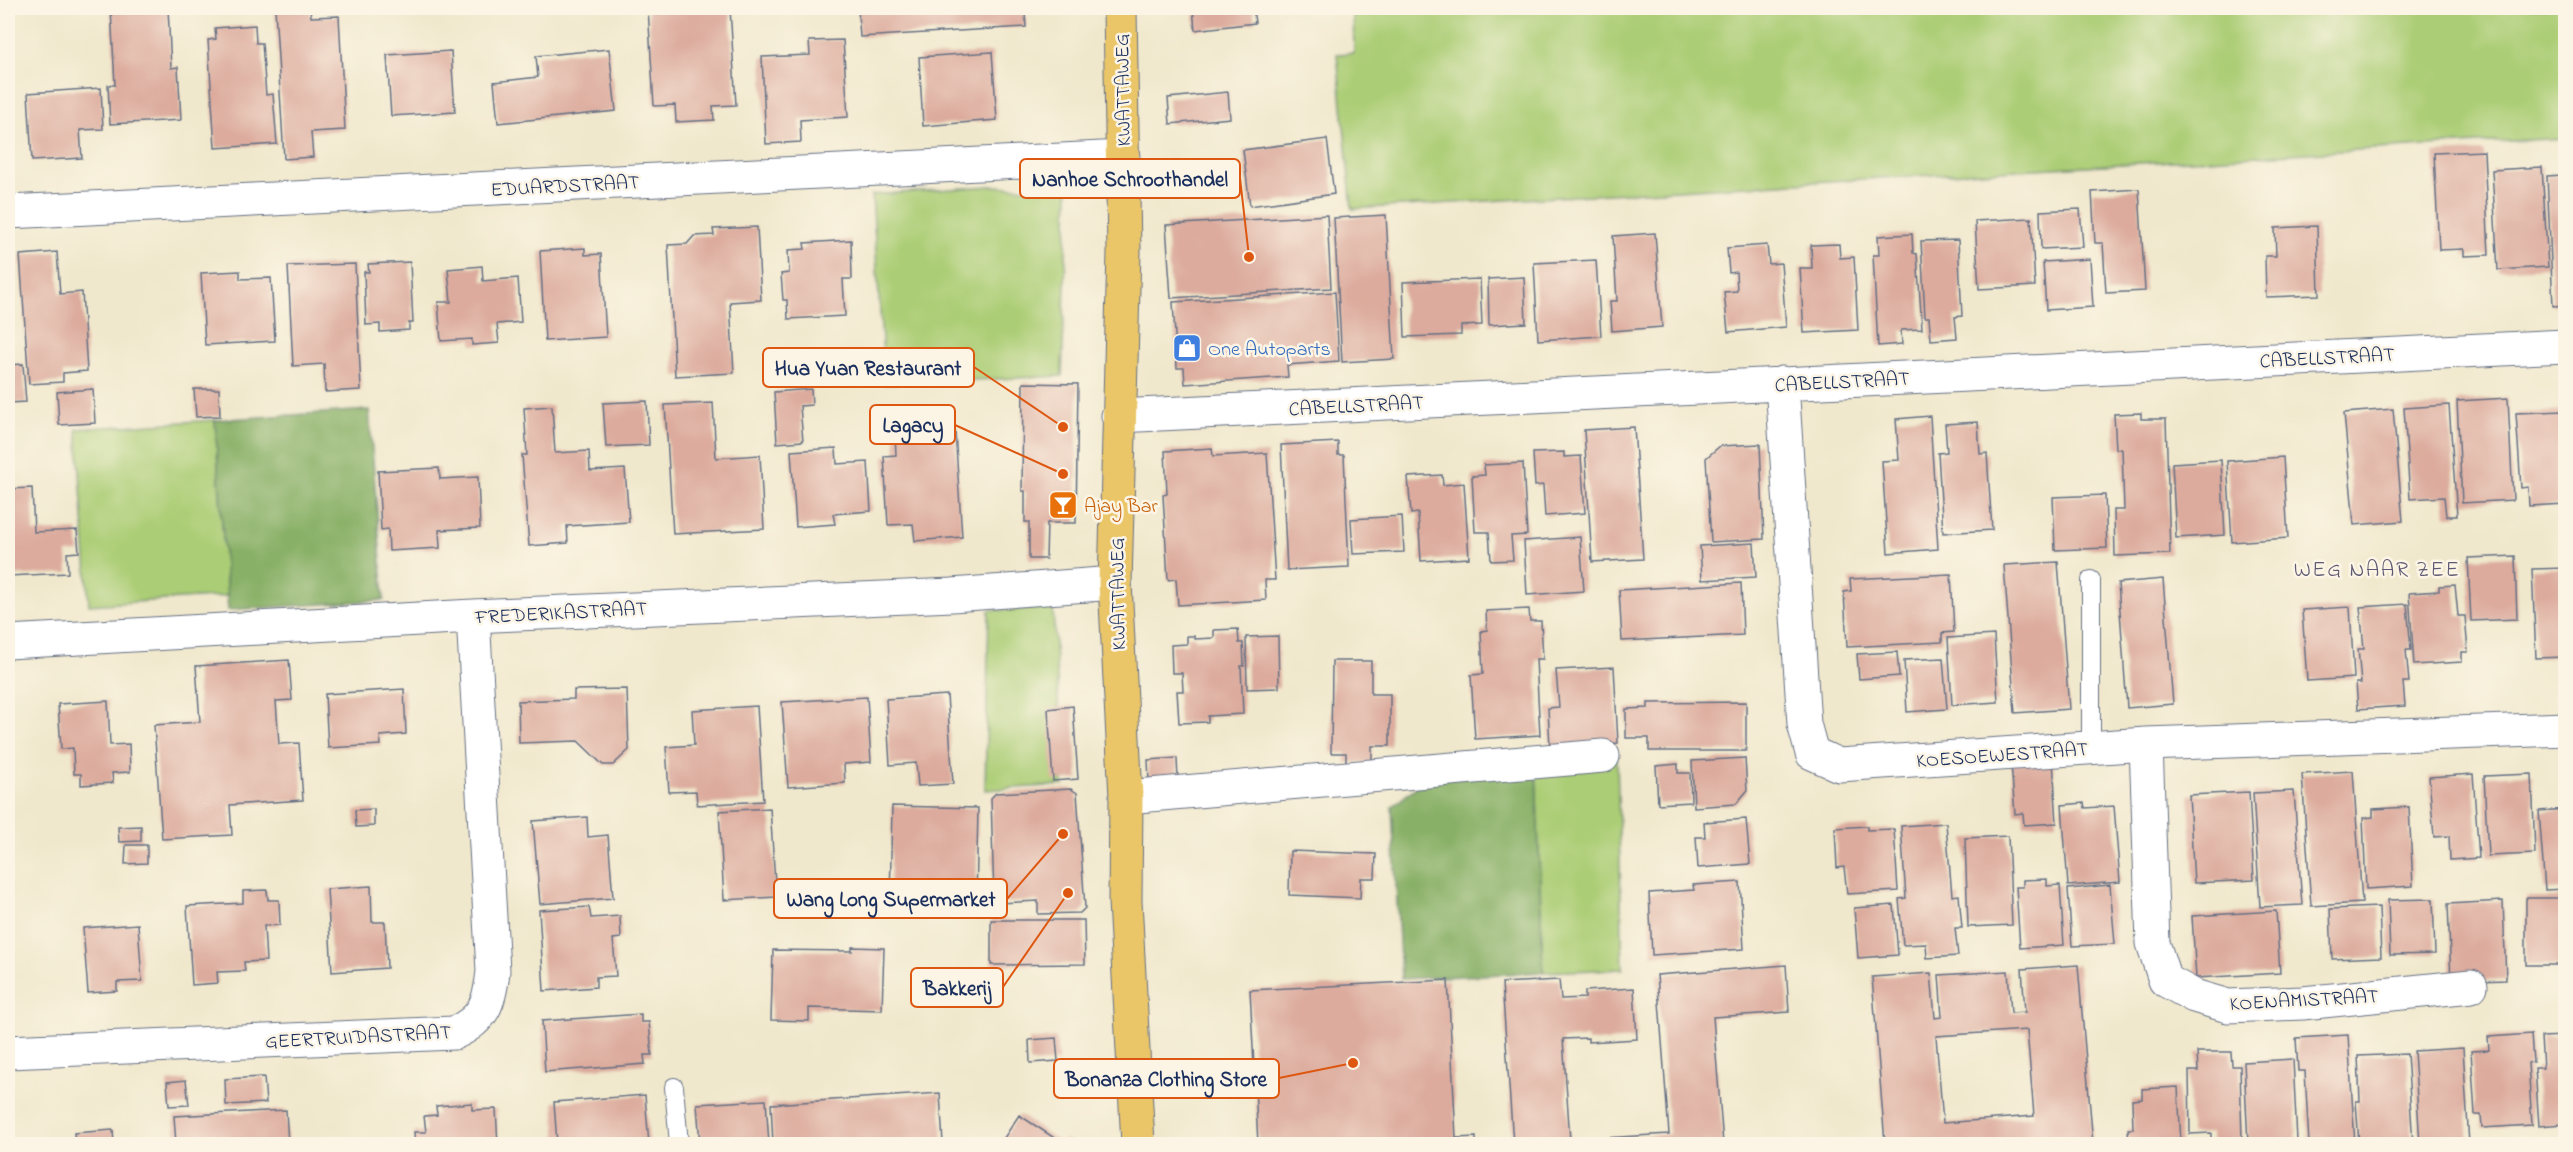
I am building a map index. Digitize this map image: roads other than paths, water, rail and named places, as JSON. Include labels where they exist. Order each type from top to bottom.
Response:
[{"type":"main road","name":"KWATTAWEG","points":[[1120,8],[1124,252],[1115,583],[1126,797],[1125,901],[1138,1144]]},
{"type":"street","name":"EDUARDSTRAAT","points":[[8,212],[1123,157]]},
{"type":"street","name":"CABELLSTRAAT","points":[[1118,416],[2565,346]]},
{"type":"street","name":"KOESOEWESTRAAT","points":[[1782,383],[1804,724],[1812,753],[1839,765],[2146,744],[2565,729]]},
{"type":"street","name":"FREDERIKASTRAAT","points":[[8,642],[473,616],[952,595],[1115,583]]},
{"type":"street","name":"GEERTRUIDASTRAAT","points":[[8,1052],[454,1033],[471,1026],[482,1012],[490,994],[493,971],[473,616]]},
{"type":"street","name":"KOENAMISTRAAT","points":[[2146,744],[2153,943],[2165,980],[2194,996],[2228,1006],[2303,1003],[2471,986]]},
{"type":"street","points":[[1126,797],[1603,756]]},
{"type":"lane","points":[[2091,580],[2091,748]]},
{"type":"lane","points":[[674,1088],[679,1144]]},
{"type":"place","name":"Nanhoe Schroothandel","points":[[1249,257]]},
{"type":"place","name":"One Autoparts","points":[[1187,348]]},
{"type":"place","name":"Hua Yuan Restaurant","points":[[1063,427]]},
{"type":"place","name":"Lagacy","points":[[1063,474]]},
{"type":"place","name":"Ajay Bar","points":[[1063,505]]},
{"type":"place","name":"Wang Long Supermarket","points":[[1063,834]]},
{"type":"place","name":"Bakkerij","points":[[1068,893]]},
{"type":"place","name":"Bonanza Clothing Store","points":[[1353,1063]]},
{"type":"district","name":"WEG NAAR ZEE","points":[[2377,568]]}]
